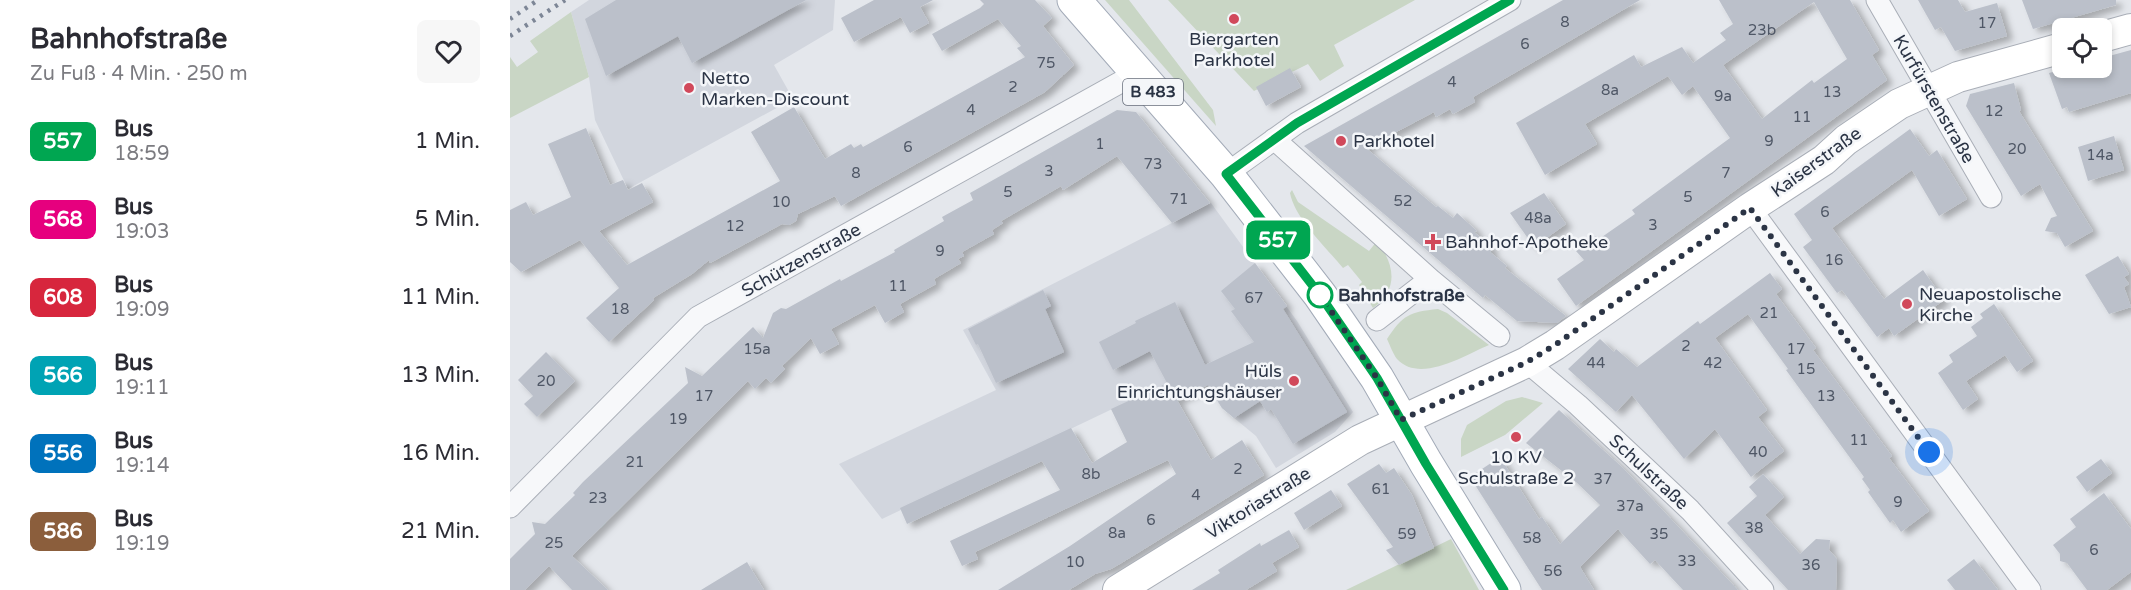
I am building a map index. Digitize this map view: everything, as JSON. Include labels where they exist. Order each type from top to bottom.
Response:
[{"type":"main road","name":"B 483","points":[[1074,0],[1226,174],[1269,227],[1352,340],[1504,590]]},
{"type":"main road","points":[[2112,34],[2131,29]]},
{"type":"main road","name":"Kaiserstraße","points":[[1401,420],[1527,362],[1555,345],[1750,208],[1824,160],[1846,140],[1899,104],[1958,77],[2052,51]]},
{"type":"main road","name":"Viktoriastraße","points":[[1118,590],[1360,440],[1401,420]]},
{"type":"street","points":[[1226,174],[1297,123],[1510,0]]},
{"type":"street","name":"Kurfürstenstraße","points":[[1877,0],[1991,197]]},
{"type":"street","name":"Schützenstraße","points":[[510,507],[698,317],[1137,73]]},
{"type":"street","points":[[1274,139],[1430,279],[1498,336]]},
{"type":"street","points":[[1750,208],[2030,590]]},
{"type":"street","points":[[1377,320],[1430,279]]},
{"type":"street","name":"Schulstraße","points":[[1527,362],[1578,405],[1690,510],[1763,590]]},
{"type":"shaded area","name":"Netto Marken-Discount","points":[[589,0],[835,0],[833,30],[774,65],[793,99],[628,189],[595,120],[589,77],[571,12]]},
{"type":"shaded area","points":[[1211,203],[1297,321],[1353,412],[1335,432],[1276,468],[1256,436],[1222,408],[1196,369],[882,519],[839,464],[996,390],[963,330]]},
{"type":"green space","points":[[1105,0],[1129,0],[1213,110],[1216,126]]},
{"type":"green space","points":[[1168,0],[1415,0],[1334,45],[1344,66],[1320,81],[1308,64],[1254,91]]},
{"type":"green space","points":[[571,12],[589,77],[510,118],[510,57],[517,67],[538,52],[530,41]]},
{"type":"green space","points":[[1292,190],[1298,202],[1369,251],[1377,241],[1388,259],[1392,276],[1387,293],[1373,308],[1359,285],[1362,282],[1348,265],[1343,268],[1304,223],[1293,203],[1290,193]]},
{"type":"green space","points":[[1438,309],[1447,313],[1489,345],[1443,365],[1418,369],[1407,366],[1397,359],[1387,339],[1403,320],[1413,313]]},
{"type":"green space","points":[[1522,397],[1543,403],[1505,435],[1461,457],[1461,439],[1467,425],[1506,401]]},
{"type":"green space","points":[[1451,539],[1479,590],[1346,590]]},
{"type":"building","points":[[616,0],[806,0],[692,63],[678,36],[606,76],[585,19]]},
{"type":"building","points":[[874,0],[933,0],[920,7],[929,23],[910,33],[901,17],[854,42],[841,18]]},
{"type":"building","points":[[980,0],[1035,0],[1052,18],[1043,26],[1074,65],[1045,92],[841,206],[835,196],[798,214],[796,221],[789,225],[782,224],[710,263],[709,260],[692,274],[653,298],[654,300],[609,342],[586,318],[619,288],[580,240],[521,272],[510,262],[510,210],[526,202],[533,215],[571,197],[548,144],[586,128],[610,185],[623,180],[628,190],[642,183],[653,202],[599,231],[627,265],[780,181],[751,132],[794,107],[825,159],[851,144],[854,148],[861,144],[863,147],[1025,57],[1017,48],[1021,46],[998,19],[942,51],[932,34],[980,8],[984,4]]},
{"type":"building","points":[[1563,0],[1640,0],[1473,97],[1475,102],[1453,114],[1450,109],[1436,117],[1434,112],[1366,148],[1436,207],[1438,206],[1453,218],[1457,213],[1493,248],[1490,252],[1507,266],[1505,268],[1566,316],[1557,323],[1517,321],[1485,295],[1483,298],[1304,146]]},
{"type":"building","points":[[1719,0],[1850,0],[1879,50],[1872,55],[1887,80],[1576,306],[1557,279],[1584,260],[1576,251],[1596,236],[1599,239],[1635,214],[1632,210],[1730,138],[1693,86],[1682,95],[1668,76],[1585,124],[1597,144],[1545,175],[1516,123],[1634,55],[1641,67],[1682,47],[1693,63],[1726,40],[1720,33],[1733,24]],"holes":[[[1814,2],[1847,59],[1814,83],[1812,80],[1762,119],[1723,65]]]},
{"type":"building","points":[[1918,0],[1958,0],[1965,12],[1997,3],[2007,36],[1955,51],[1941,27],[1935,30]]},
{"type":"building","points":[[2022,0],[2116,0],[2116,5],[2071,18],[2052,18],[2052,24],[2033,29]]},
{"type":"building","points":[[2131,50],[2131,93],[2069,112],[2067,107],[2062,109],[2049,73],[2052,72],[2052,78],[2112,78],[2112,55]]},
{"type":"building","points":[[1290,68],[1301,87],[1266,106],[1256,87]]},
{"type":"building","points":[[2014,83],[2021,110],[2019,111],[2093,231],[2065,247],[2057,233],[2045,231],[2051,218],[2057,216],[2040,184],[2021,196],[1966,106],[1970,94]]},
{"type":"building","points":[[1117,110],[1136,112],[1210,203],[1172,223],[1117,156],[1063,190],[1061,186],[1001,221],[1003,223],[992,230],[994,234],[962,252],[964,256],[958,259],[961,263],[934,279],[936,284],[900,304],[904,312],[885,323],[875,305],[831,329],[839,344],[820,354],[811,338],[782,366],[785,369],[771,383],[766,378],[755,389],[748,381],[572,556],[608,590],[572,590],[549,566],[525,590],[510,590],[510,559],[535,534],[532,522],[545,524],[575,495],[573,493],[583,482],[688,383],[685,367],[702,376],[753,327],[763,338],[773,313],[781,308],[786,309],[895,252],[894,250],[944,221],[942,217],[973,200],[970,193]]},
{"type":"building","points":[[1910,129],[1929,156],[1937,150],[1967,199],[1939,216],[1912,170],[1832,228],[1884,299],[1923,270],[1944,300],[1894,336],[1889,328],[1877,337],[1842,290],[1837,293],[1803,247],[1812,240],[1794,214]]},
{"type":"building","points":[[2114,136],[2124,170],[2088,181],[2078,147]]},
{"type":"building","points":[[1544,193],[1566,224],[1534,247],[1510,213]]},
{"type":"building","points":[[2118,256],[2129,274],[2124,277],[2129,284],[2124,287],[2131,307],[2109,314],[2085,275]]},
{"type":"building","points":[[1255,263],[1287,306],[1283,309],[1347,412],[1293,444],[1271,409],[1267,412],[1260,401],[1234,418],[1222,408],[1208,385],[1177,400],[1211,460],[1242,440],[1264,475],[1123,562],[1095,574],[1069,590],[998,590],[1070,546],[1176,474],[1168,460],[975,552],[978,559],[962,566],[950,541],[1060,490],[1042,461],[907,524],[900,508],[1071,428],[1092,463],[1127,442],[1111,409],[1167,383],[1150,351],[1113,370],[1099,342],[1136,323],[1135,321],[1175,302],[1205,365],[1254,342],[1231,311],[1235,309],[1221,291]]},
{"type":"building","points":[[1770,273],[1782,289],[1776,294],[1816,348],[1813,350],[1892,456],[1889,458],[1929,511],[1901,532],[1893,520],[1890,523],[1868,492],[1870,490],[1862,479],[1864,477],[1748,314],[1715,338],[1767,410],[1758,417],[1784,451],[1751,477],[1715,429],[1684,459],[1632,395],[1616,412],[1568,369],[1600,339],[1614,352],[1616,349],[1637,367],[1698,321],[1700,324]]},
{"type":"building","points":[[1043,290],[1051,306],[1045,309],[1064,352],[996,383],[978,344],[976,345],[968,329]]},
{"type":"building","points":[[1994,304],[2033,361],[2017,372],[2005,355],[1966,381],[1978,399],[1963,410],[1938,373],[1953,362],[1949,355],[1977,336],[1971,327],[1983,318],[1980,314]]},
{"type":"building","points":[[546,352],[575,381],[537,417],[524,404],[533,396],[518,380]]},
{"type":"building","points":[[1559,410],[1623,468],[1738,590],[1683,590],[1655,560],[1650,564],[1618,529],[1580,567],[1594,590],[1542,590],[1470,477],[1500,457],[1539,519],[1542,517],[1560,544],[1600,505],[1576,482],[1526,443]]},
{"type":"building","points":[[2101,459],[2112,473],[2087,492],[2076,477]]},
{"type":"building","points":[[1379,464],[1386,473],[1394,468],[1412,495],[1434,548],[1399,565],[1386,550],[1393,547],[1347,484]]},
{"type":"building","points":[[1763,474],[1784,497],[1765,515],[1800,554],[1816,539],[1830,540],[1829,550],[1837,559],[1836,590],[1788,590],[1727,523],[1757,496],[1749,487]]},
{"type":"building","points":[[1331,490],[1342,506],[1304,530],[1294,513]]},
{"type":"building","points":[[2104,493],[2131,529],[2131,572],[2107,590],[2087,590],[2067,563],[2060,561],[2060,554],[2053,545],[2076,527],[2070,519]]},
{"type":"building","points":[[1289,530],[1299,547],[1272,563],[1277,571],[1246,590],[1192,590],[1220,573],[1218,570],[1260,543],[1261,546]]},
{"type":"building","points":[[1974,559],[1998,590],[1955,590],[1947,580]]},
{"type":"building","points":[[747,562],[764,590],[701,590]]},
{"type":"railway","points":[[510,19],[538,0]]},
{"type":"railway","points":[[510,36],[565,0]]},
{"type":"bus line","name":"557","points":[[1504,590],[1352,340],[1269,227],[1226,174],[1297,123],[1510,0]]},
{"type":"place","name":"Biergarten Parkhotel","points":[[1234,19]]},
{"type":"place","name":"Netto Marken-Discount","points":[[689,88]]},
{"type":"place","name":"Parkhotel","points":[[1341,141]]},
{"type":"place","name":"Bahnhof-Apotheke","points":[[1433,242]]},
{"type":"place","name":"Bahnhofstraße","points":[[1320,295]]},
{"type":"place","name":"Neuapostolische Kirche","points":[[1907,304]]},
{"type":"place","name":"Hüls Einrichtungshäuser","points":[[1294,381]]},
{"type":"place","name":"10 KV Schulstraße 2","points":[[1516,437]]},
{"type":"route","points":[[1320,295],[1377,378],[1401,420],[1527,362],[1555,345],[1750,208],[1929,452]]}]
